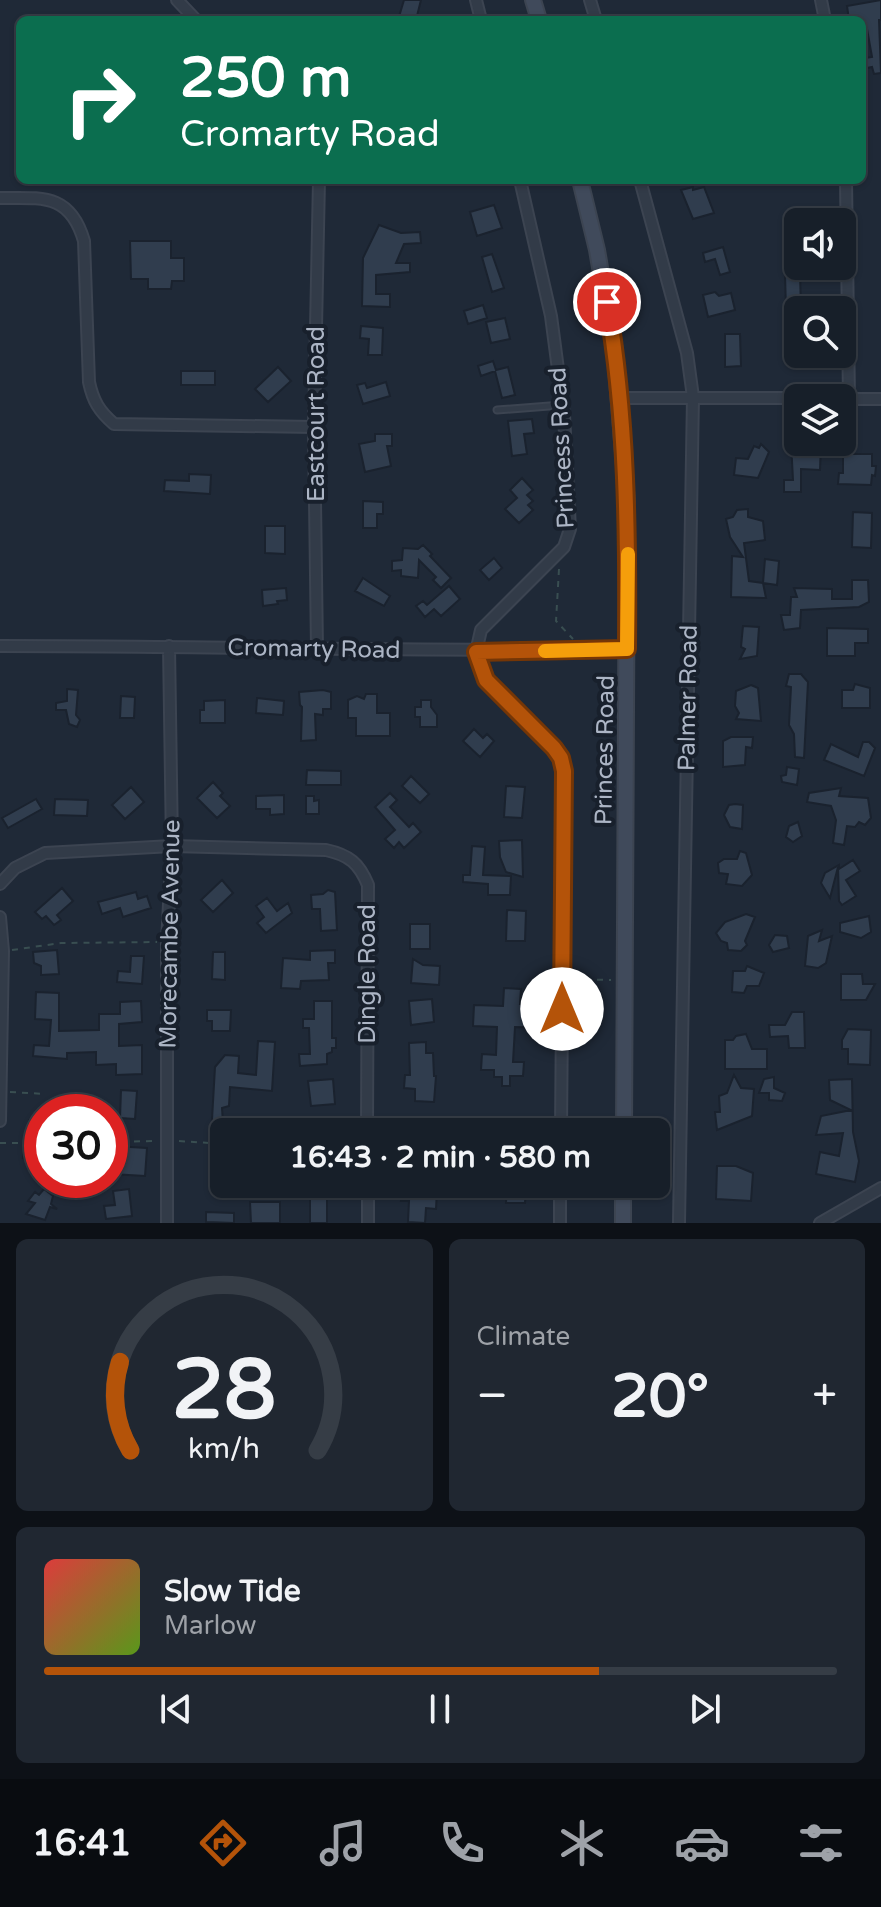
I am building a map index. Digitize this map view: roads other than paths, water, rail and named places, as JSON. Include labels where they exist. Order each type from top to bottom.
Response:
[{"type":"main road","name":"Princes Road","points":[[581,184],[601,271],[620,398],[627,503],[624,1118]]},
{"type":"main road","points":[[623,1198],[623,1223]]},
{"type":"street","points":[[177,0],[192,16]]},
{"type":"street","name":"Eastcourt Road","points":[[317,649],[314,427],[319,184]]},
{"type":"street","name":"Princess Road","points":[[476,652],[481,630],[560,551],[570,529],[563,405],[551,316],[521,184]]},
{"type":"street","name":"Palmer Road","points":[[641,184],[687,353],[693,397],[679,1223]]},
{"type":"street","points":[[845,384],[846,184]]},
{"type":"street","points":[[0,198],[45,198],[59,202],[80,224],[84,241],[89,382],[100,413],[114,424],[314,427]]},
{"type":"street","points":[[620,398],[784,398]]},
{"type":"street","points":[[856,399],[881,399]]},
{"type":"street","name":"Cromarty Road","points":[[0,646],[476,652],[627,649]]},
{"type":"street","name":"Morecambe Avenue","points":[[167,1223],[167,942],[172,846],[169,646]]},
{"type":"street","points":[[476,652],[486,680],[561,758],[564,771],[561,1118]]},
{"type":"street","name":"Dingle Road","points":[[0,884],[15,868],[45,853],[172,846],[326,850],[346,854],[360,867],[368,885],[367,1118]]},
{"type":"street","points":[[0,917],[3,951],[0,1121]]},
{"type":"street","points":[[820,1223],[881,1188]]},
{"type":"street","points":[[368,1198],[368,1223]]},
{"type":"street","points":[[560,1198],[560,1223]]},
{"type":"lane","points":[[497,410],[563,405]]}]
